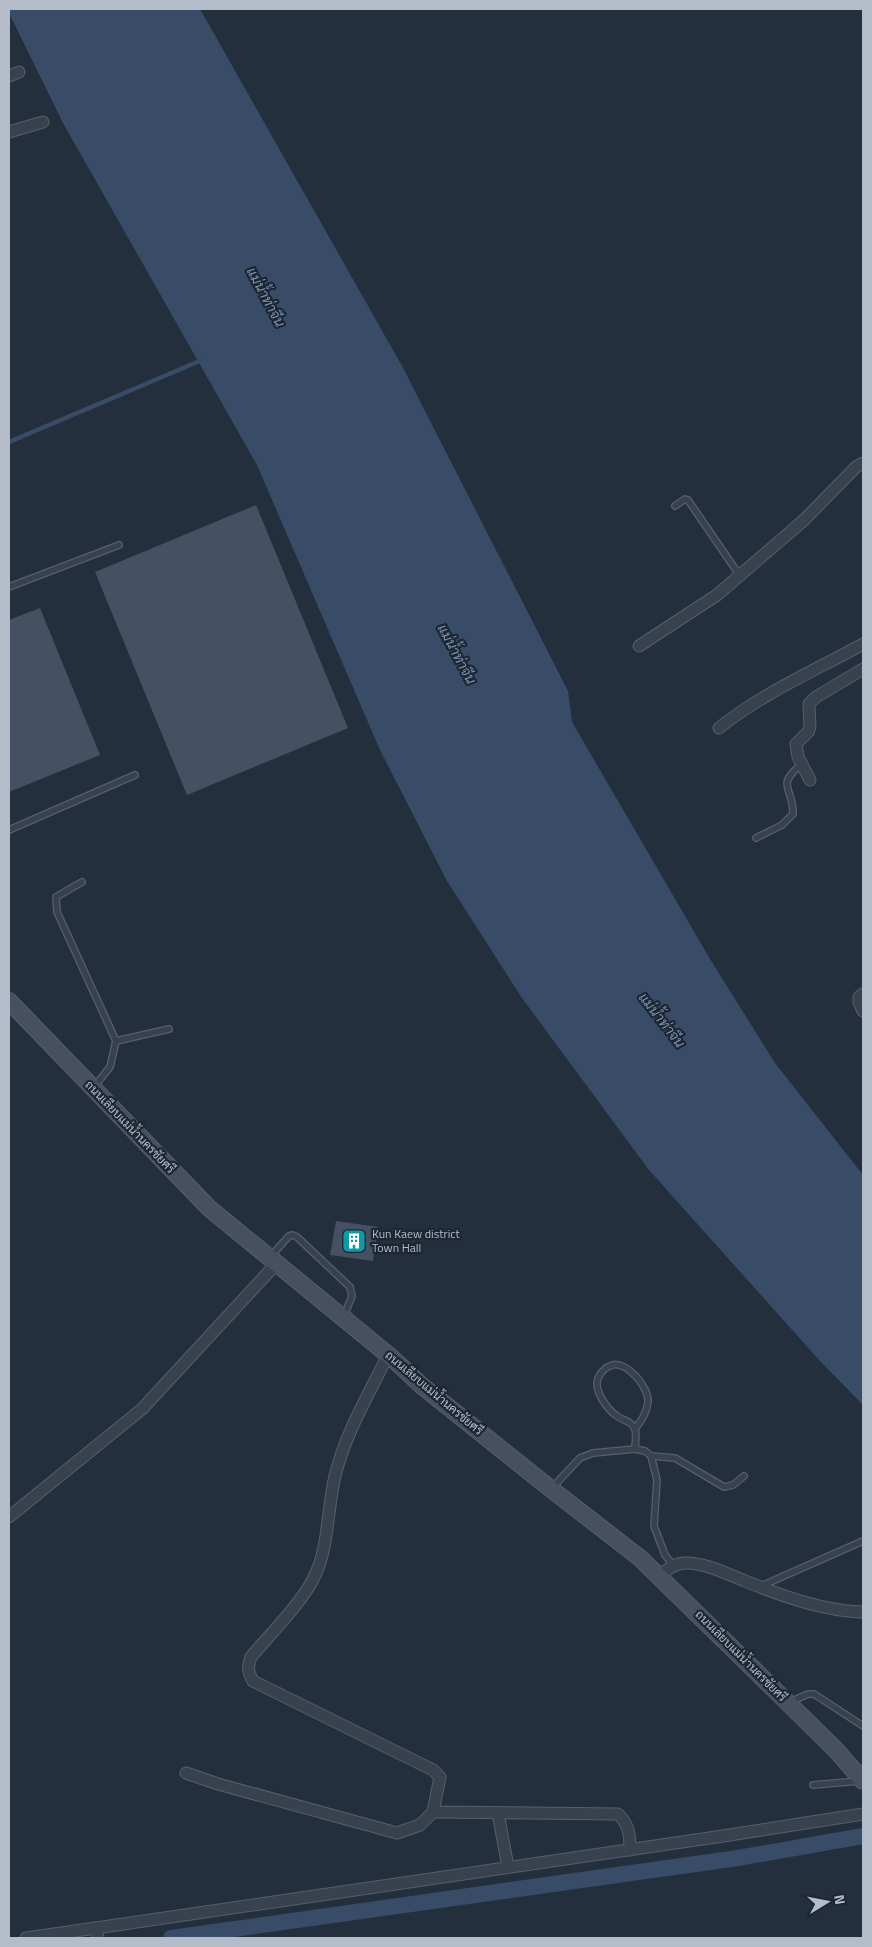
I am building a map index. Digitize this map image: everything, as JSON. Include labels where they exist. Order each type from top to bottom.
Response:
[{"type":"main road","name":"ถนนเลียบแม่น้ำนครชัยศรี","points":[[9,1001],[209,1208],[343,1320],[388,1355],[422,1386],[640,1558],[788,1703],[863,1781]]},
{"type":"street","points":[[9,132],[43,122]]},
{"type":"street","points":[[639,646],[710,600],[740,576],[804,520],[856,467],[863,463]]},
{"type":"street","points":[[719,728],[738,713],[773,691],[863,644]]},
{"type":"street","points":[[810,780],[798,756],[796,744],[808,732],[810,727],[809,704],[816,697],[863,669]]},
{"type":"street","points":[[863,994],[859,997],[858,1002],[863,1011]]},
{"type":"street","points":[[9,1517],[142,1409],[272,1261]]},
{"type":"street","points":[[186,1773],[218,1784],[397,1833],[420,1825],[433,1812],[440,1777],[433,1770],[253,1681],[248,1673],[248,1664],[251,1657],[307,1590],[317,1572],[322,1554],[335,1475],[352,1430],[388,1355]]},
{"type":"street","points":[[659,1576],[673,1565],[686,1563],[703,1565],[791,1598],[821,1606],[863,1612]]},
{"type":"street","points":[[433,1812],[618,1814],[626,1822],[630,1850]]},
{"type":"street","points":[[498,1813],[508,1867]]},
{"type":"street","points":[[26,1938],[97,1932],[508,1867],[863,1814]]},
{"type":"lane","points":[[675,506],[685,499],[688,500],[740,576]]},
{"type":"lane","points":[[9,587],[119,545]]},
{"type":"lane","points":[[756,838],[789,820],[793,814],[787,784],[788,778],[802,764]]},
{"type":"lane","points":[[9,830],[135,775]]},
{"type":"lane","points":[[82,882],[56,897],[57,912],[116,1041],[110,1067],[93,1089]]},
{"type":"lane","points":[[116,1041],[169,1029]]},
{"type":"lane","points":[[272,1261],[289,1236],[297,1237],[350,1287],[352,1296],[343,1320]]},
{"type":"lane","points":[[635,1429],[630,1423],[616,1416],[598,1393],[597,1382],[601,1372],[610,1365],[619,1364],[628,1369],[640,1381],[647,1393],[646,1410],[635,1429],[635,1449]]},
{"type":"lane","points":[[551,1489],[580,1458],[594,1453],[635,1449],[644,1451],[651,1456],[675,1458],[724,1487],[734,1485],[744,1476]]},
{"type":"lane","points":[[651,1456],[657,1480],[654,1526],[665,1555],[673,1565]]},
{"type":"lane","points":[[759,1587],[862,1541]]},
{"type":"lane","points":[[788,1703],[808,1694],[814,1694],[863,1726]]},
{"type":"lane","points":[[813,1785],[863,1781]]},
{"type":"water","name":"แม่น้ำท่าจีน","points":[[9,9],[200,9],[402,366],[568,691],[572,722],[710,959],[775,1063],[863,1175],[863,1405],[820,1361],[649,1170],[522,998],[447,881],[380,750],[257,465],[63,123],[9,13]]},
{"type":"building","points":[[256,505],[348,728],[187,795],[95,572]]},
{"type":"building","points":[[40,608],[100,755],[9,792],[9,620]]},
{"type":"building","name":"Kun Kaew district Town Hall","points":[[336,1221],[378,1227],[373,1261],[330,1255]]},
{"type":"waterway","points":[[9,442],[202,360]]},
{"type":"waterway","points":[[171,1938],[738,1858],[863,1836]]},
{"type":"place","name":"Kun Kaew district Town Hall","points":[[354,1241]]}]
